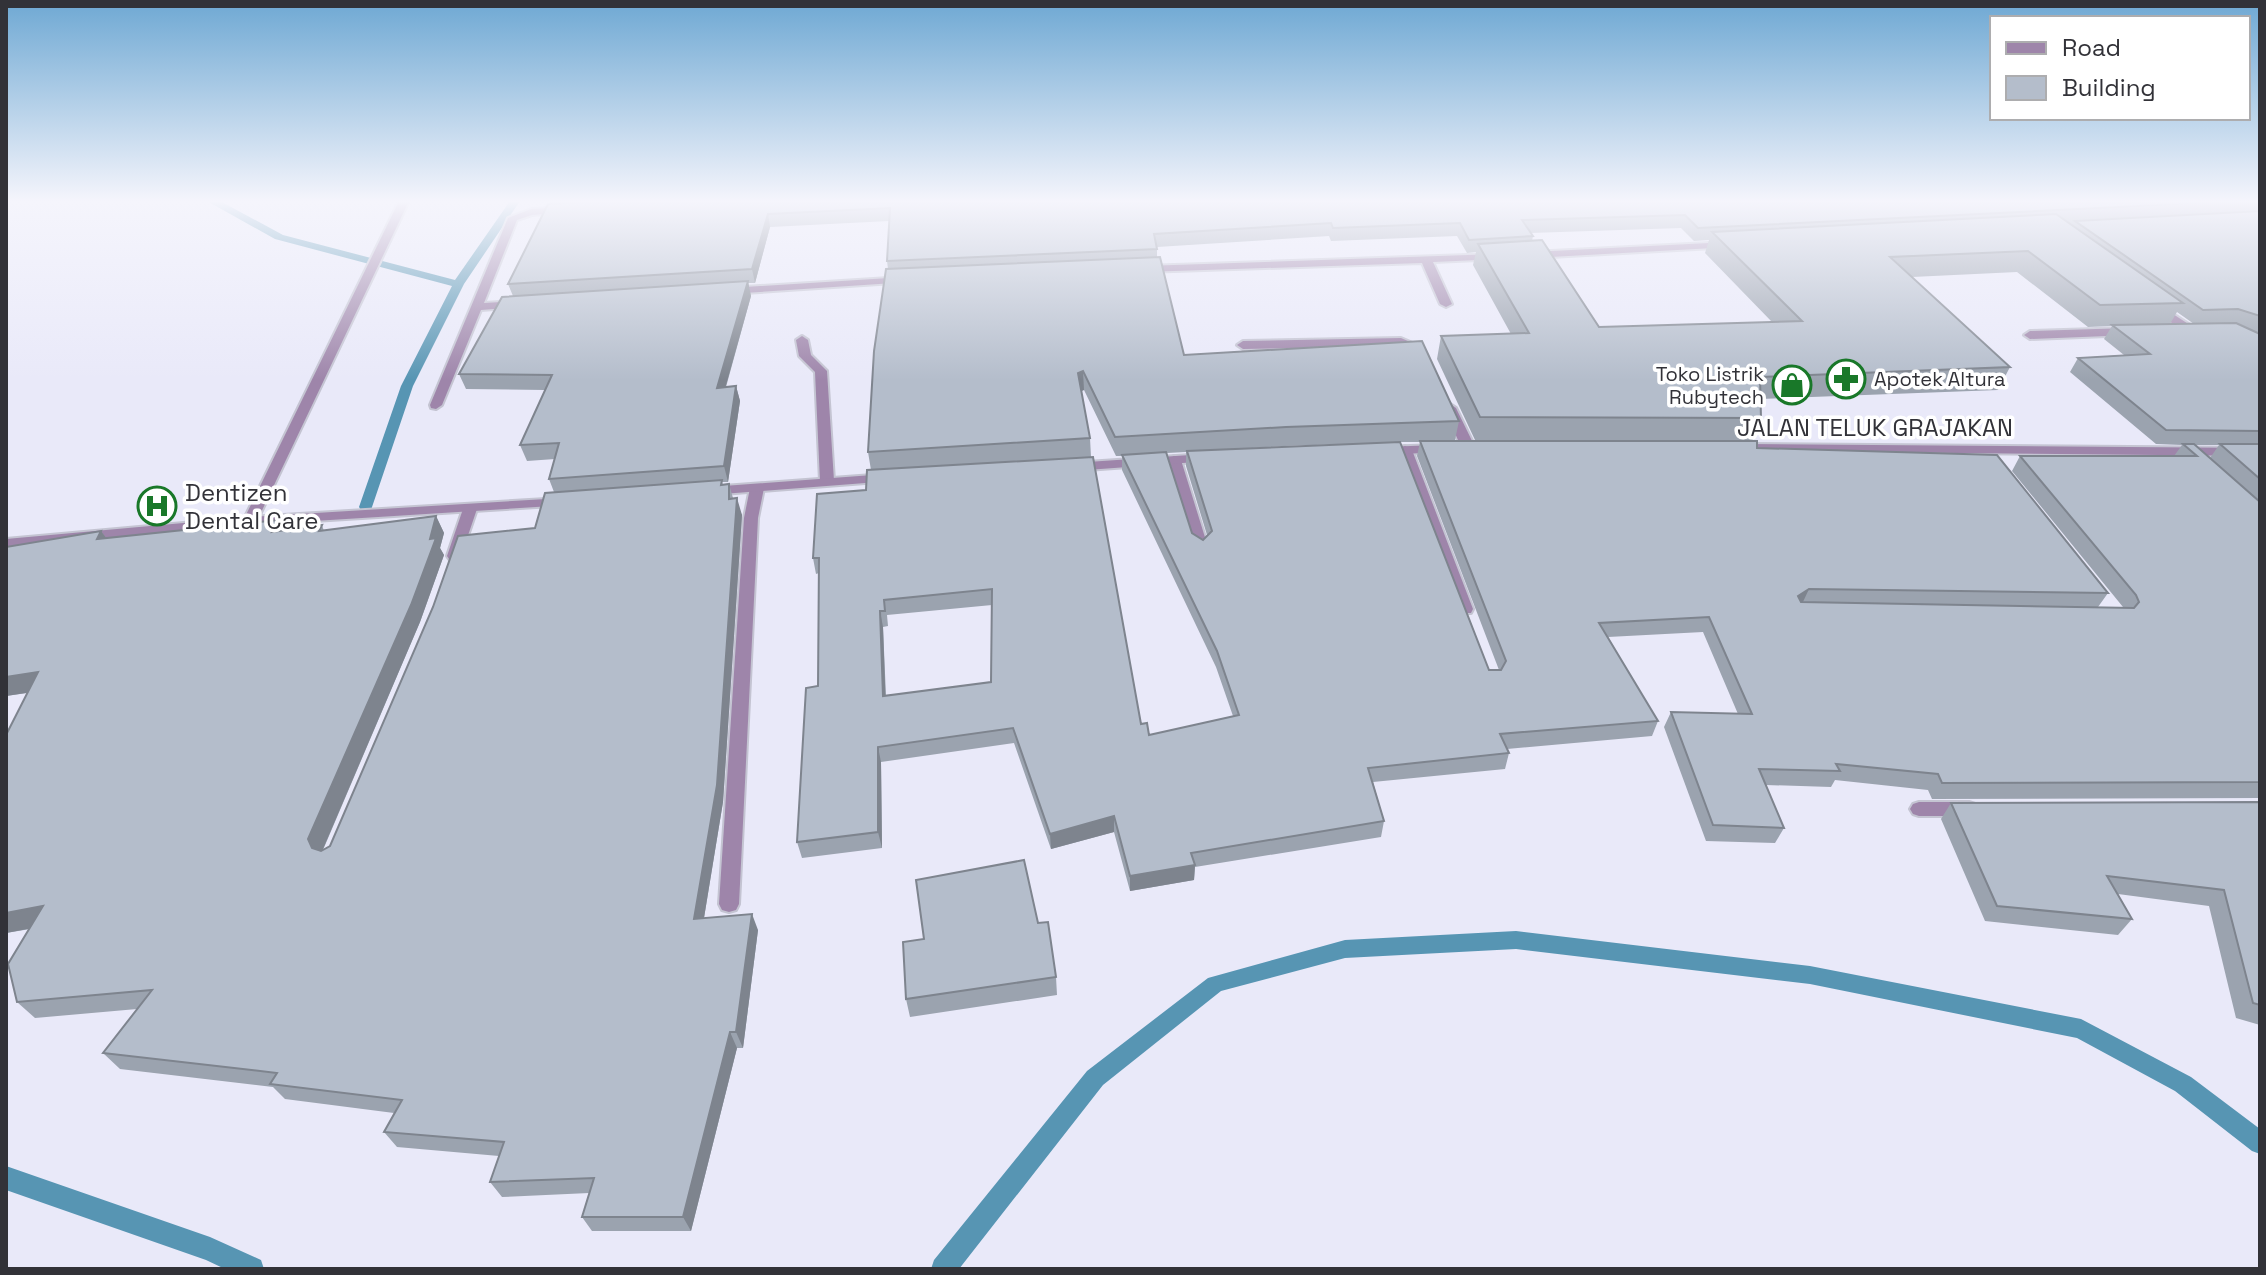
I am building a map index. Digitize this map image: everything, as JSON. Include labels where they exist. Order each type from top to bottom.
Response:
[{"type":"street","points":[[250,521],[378,260]]},
{"type":"street","points":[[436,405],[495,260]]},
{"type":"street","points":[[1123,270],[1437,260]]},
{"type":"street","points":[[1427,261],[1446,304]]},
{"type":"street","points":[[712,292],[917,279]]},
{"type":"street","points":[[2149,301],[2196,330],[2162,331]]},
{"type":"street","points":[[476,307],[539,303]]},
{"type":"street","points":[[2030,335],[2148,332]]},
{"type":"street","points":[[802,340],[805,356],[821,371],[827,481]]},
{"type":"street","points":[[1243,345],[1401,342],[1424,351]]},
{"type":"street","points":[[1443,392],[1468,447]]},
{"type":"street","points":[[1375,451],[1483,447]]},
{"type":"street","name":"JALAN TELUK GRAJAKAN","points":[[1733,448],[1988,455],[2260,452]]},
{"type":"street","points":[[1405,450],[1470,621]]},
{"type":"street","points":[[2191,453],[2202,463]]},
{"type":"street","points":[[1051,468],[1221,457]]},
{"type":"street","points":[[1174,460],[1201,547]]},
{"type":"street","points":[[697,492],[900,478]]},
{"type":"street","points":[[729,904],[751,518],[757,488]]},
{"type":"street","points":[[6,544],[250,521],[576,501]]},
{"type":"street","points":[[451,566],[470,509]]},
{"type":"street","points":[[1919,809],[1981,809]]},
{"type":"building","points":[[520,260],[754,260],[752,269],[508,284]]},
{"type":"building","points":[[1080,260],[1161,260],[1184,355],[1422,341],[1459,421],[1115,437],[1083,371],[1078,373],[1090,438],[868,452],[874,351],[886,269]]},
{"type":"building","points":[[1487,260],[1555,260],[1599,327],[1802,321],[1741,260],[1894,260],[2010,367],[1760,377],[1761,418],[1480,417],[1441,336],[1529,333]]},
{"type":"building","points":[[2041,260],[2122,260],[2183,303],[2100,305]]},
{"type":"building","points":[[2132,260],[2260,260],[2260,316],[2238,309],[2203,310]]},
{"type":"building","points":[[748,281],[717,388],[736,386],[724,466],[549,479],[559,443],[520,445],[552,375],[459,374],[502,297]]},
{"type":"building","points":[[2236,323],[2260,334],[2260,431],[2166,430],[2078,358],[2150,354],[2112,325]]},
{"type":"building","points":[[1420,441],[1757,441],[1757,448],[1997,455],[2108,593],[1809,589],[1798,596],[1801,602],[2134,608],[2139,602],[2136,595],[2020,456],[2197,456],[2183,444],[2194,444],[2260,502],[2260,782],[1942,783],[1938,774],[1836,764],[1840,771],[1759,769],[1784,828],[1713,825],[1671,712],[1752,714],[1709,617],[1599,623],[1658,721],[1500,734],[1509,753],[1368,768],[1384,821],[1191,853],[1195,865],[1130,876],[1114,816],[1050,834],[1013,728],[878,747],[878,832],[797,842],[806,688],[818,686],[819,558],[813,558],[817,494],[866,490],[867,470],[1093,457],[1141,724],[1147,723],[1149,735],[1239,715],[1217,651],[1122,455],[1166,452],[1192,533],[1203,540],[1212,531],[1187,451],[1400,442],[1489,670],[1501,670],[1506,661]],"holes":[[[992,589],[991,682],[883,696],[880,611],[885,611],[884,600]]]},
{"type":"building","points":[[2220,444],[2260,444],[2260,479]]},
{"type":"building","points":[[722,480],[721,485],[729,484],[729,499],[737,498],[717,785],[694,919],[752,914],[736,1032],[730,1032],[683,1217],[582,1217],[594,1178],[490,1182],[504,1142],[384,1132],[402,1100],[270,1084],[277,1073],[103,1053],[152,990],[17,1002],[8,964],[43,906],[6,913],[6,735],[38,672],[6,677],[6,547],[101,531],[97,539],[279,520],[272,532],[322,525],[319,531],[436,516],[430,539],[436,538],[411,605],[308,839],[312,848],[321,851],[330,846],[433,607],[458,536],[535,528],[545,493]]},
{"type":"building","points":[[2260,802],[2260,1005],[2253,1003],[2224,890],[2107,876],[2132,919],[1997,906],[1951,803]]},
{"type":"building","points":[[1024,860],[1038,923],[1048,922],[1056,977],[906,999],[903,942],[924,939],[916,880]]},
{"type":"waterway","points":[[368,260],[458,284]]},
{"type":"waterway","points":[[458,284],[474,260]]},
{"type":"waterway","points":[[366,507],[407,386],[458,284]]},
{"type":"waterway","points":[[943,1269],[1095,1078],[1215,984],[1345,949],[1516,940],[1810,975],[2081,1029],[2183,1084],[2260,1143]]},
{"type":"waterway","points":[[6,1178],[210,1249],[252,1269]]},
{"type":"place","name":"Apotek Altura","points":[[1846,379]]},
{"type":"place","name":"Toko Listrik Rubytech","points":[[1792,385]]},
{"type":"place","name":"Dentizen Dental Care","points":[[157,506]]}]
